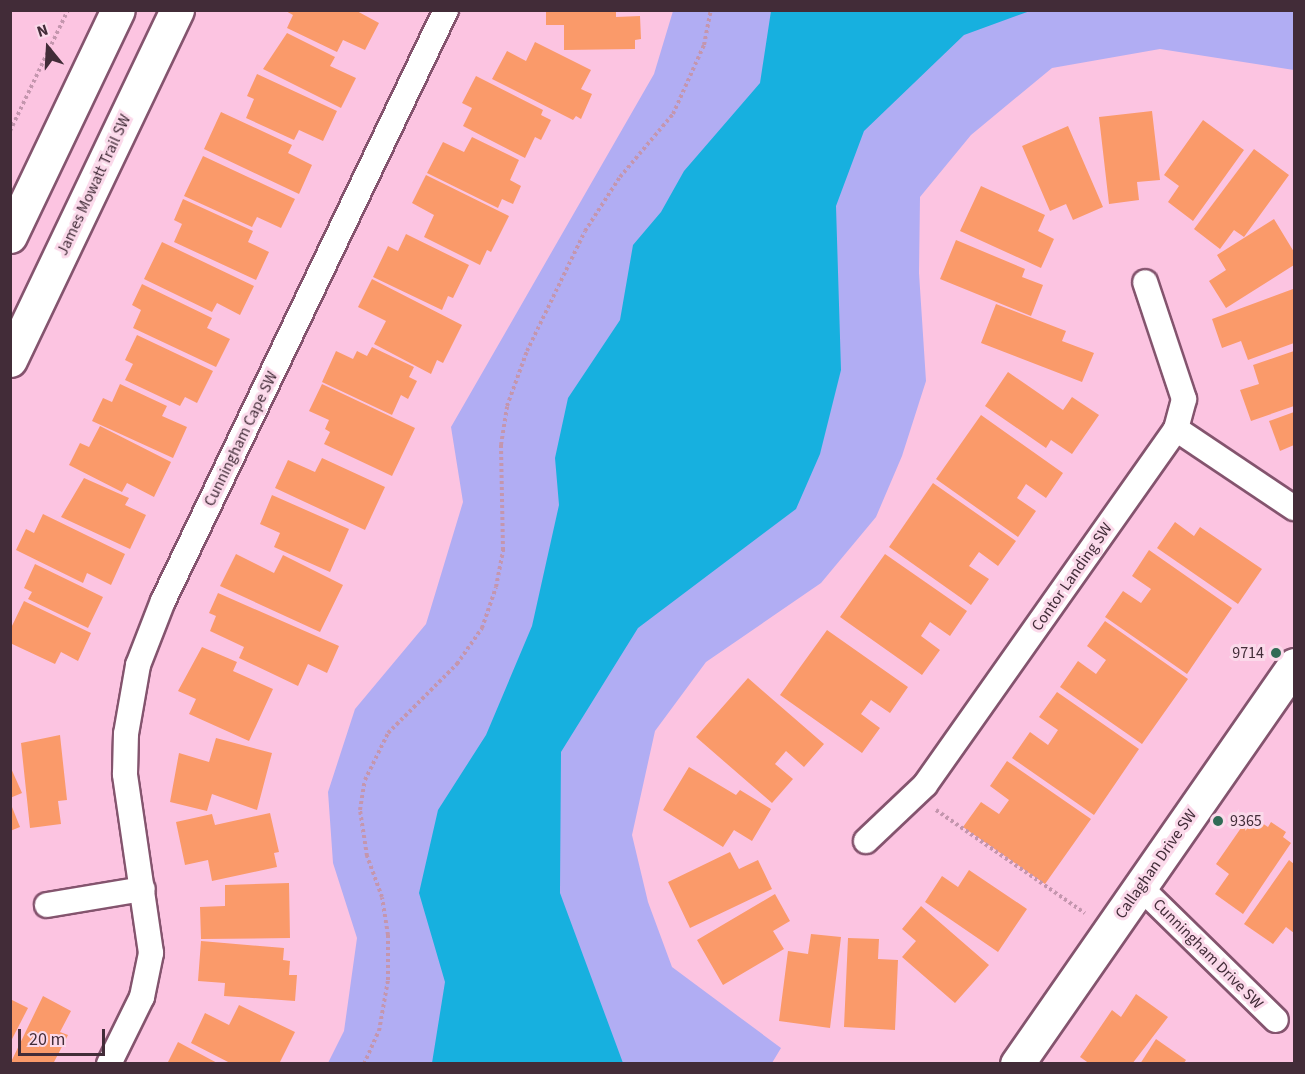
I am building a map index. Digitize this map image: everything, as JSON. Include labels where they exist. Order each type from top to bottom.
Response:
[{"type":"main road","points":[[10,236],[118,10]]},
{"type":"main road","name":"James Mowatt Trail SW","points":[[10,360],[177,10]]},
{"type":"main road","name":"Callaghan Drive SW","points":[[1017,1064],[1294,665]]},
{"type":"street","name":"Cunningham Cape SW","points":[[109,1064],[142,997],[149,973],[150,933],[125,774],[128,722],[138,665],[163,602],[446,10]]},
{"type":"street","name":"Contor Landing SW","points":[[866,841],[915,796],[1176,429],[1184,399],[1145,282]]},
{"type":"street","points":[[1176,429],[1294,508]]},
{"type":"street","name":"Cunningham Drive SW","points":[[1140,887],[1275,1020]]},
{"type":"street","points":[[47,905],[143,889]]},
{"type":"path","points":[[10,131],[68,10]]},
{"type":"path","points":[[364,1064],[379,1031],[388,968],[382,897],[367,856],[360,810],[365,780],[388,733],[457,664],[482,628],[496,587],[503,550],[501,445],[507,406],[527,351],[585,231],[620,177],[673,114],[704,45],[711,10]]},
{"type":"path","points":[[915,796],[1110,930]]},
{"type":"shaded area","points":[[673,11],[1294,11],[1294,70],[1160,49],[1052,68],[971,135],[920,197],[919,273],[926,381],[902,456],[876,517],[821,583],[706,662],[655,731],[632,835],[648,902],[672,967],[781,1048],[772,1063],[328,1063],[344,1031],[357,938],[333,863],[328,792],[355,709],[426,624],[463,502],[451,427],[654,74]]},
{"type":"water","points":[[771,11],[1030,11],[964,35],[864,131],[836,206],[841,370],[820,454],[796,509],[638,628],[561,752],[560,893],[623,1063],[432,1063],[445,982],[419,893],[438,810],[486,735],[532,626],[559,505],[555,458],[568,398],[620,320],[633,245],[661,212],[684,171],[760,83]]},
{"type":"building","points":[[284,10],[355,10],[379,23],[365,50],[343,40],[337,52],[287,28],[293,15]]},
{"type":"building","points":[[546,10],[616,10],[616,17],[640,16],[641,39],[635,40],[635,49],[564,50],[564,25],[546,25]]},
{"type":"building","points":[[287,33],[335,57],[330,66],[356,78],[341,108],[263,69]]},
{"type":"building","points":[[535,42],[591,70],[581,89],[592,94],[581,119],[576,116],[573,120],[492,79],[507,51],[526,61]]},
{"type":"building","points":[[257,74],[337,111],[323,141],[299,130],[294,140],[246,118],[254,99],[247,96]]},
{"type":"building","points":[[476,76],[543,110],[541,115],[551,120],[541,140],[535,137],[525,158],[463,126],[472,108],[462,103]]},
{"type":"building","points":[[1152,111],[1160,180],[1137,182],[1139,200],[1109,204],[1099,117]]},
{"type":"building","points":[[221,112],[292,145],[288,153],[312,165],[299,194],[204,149]]},
{"type":"building","points":[[1203,120],[1244,150],[1193,221],[1168,202],[1179,186],[1164,175]]},
{"type":"building","points":[[1068,126],[1103,207],[1073,220],[1066,204],[1050,211],[1022,146]]},
{"type":"building","points":[[472,137],[519,160],[510,180],[521,186],[513,204],[502,199],[498,208],[427,173],[443,142],[464,152]]},
{"type":"building","points":[[1254,149],[1289,175],[1244,237],[1234,230],[1220,249],[1194,229]]},
{"type":"building","points":[[203,156],[295,199],[281,228],[257,217],[252,227],[184,196]]},
{"type":"building","points":[[426,175],[509,216],[491,252],[487,250],[480,265],[424,237],[434,215],[412,203]]},
{"type":"building","points":[[981,186],[1045,215],[1038,231],[1054,239],[1041,268],[960,231]]},
{"type":"building","points":[[183,199],[253,231],[248,242],[269,252],[256,280],[174,242],[182,224],[174,220]]},
{"type":"building","points":[[1274,219],[1294,252],[1294,265],[1226,308],[1209,281],[1226,270],[1217,255]]},
{"type":"building","points":[[406,234],[469,265],[453,298],[448,296],[442,310],[373,277],[388,246],[398,251]]},
{"type":"building","points":[[956,240],[1025,269],[1022,277],[1043,285],[1031,316],[940,279]]},
{"type":"building","points":[[162,242],[254,286],[240,315],[217,303],[212,312],[144,279]]},
{"type":"building","points":[[372,279],[462,325],[443,363],[437,360],[431,374],[374,344],[386,321],[358,307]]},
{"type":"building","points":[[142,284],[212,318],[207,328],[230,339],[216,367],[133,328],[141,310],[132,305]]},
{"type":"building","points":[[1293,289],[1294,343],[1248,360],[1241,341],[1222,348],[1212,319]]},
{"type":"building","points":[[996,304],[1066,331],[1062,341],[1094,353],[1082,382],[981,343]]},
{"type":"building","points":[[137,335],[213,371],[197,403],[185,397],[180,406],[125,380],[133,364],[125,360]]},
{"type":"building","points":[[372,347],[414,367],[409,377],[417,381],[408,399],[401,395],[392,415],[322,382],[336,351],[353,359],[357,351],[367,356]]},
{"type":"building","points":[[1294,351],[1294,406],[1251,421],[1240,390],[1259,384],[1253,365]]},
{"type":"building","points":[[1008,372],[1063,410],[1072,397],[1099,415],[1072,454],[1051,440],[1046,448],[985,406]]},
{"type":"building","points":[[120,384],[167,406],[162,416],[187,427],[173,458],[92,421],[103,398],[112,402]]},
{"type":"building","points":[[322,384],[415,428],[392,476],[324,444],[330,432],[325,429],[329,420],[309,411]]},
{"type":"building","points":[[1294,412],[1294,445],[1280,451],[1269,421]]},
{"type":"building","points":[[981,415],[1063,473],[1046,498],[1026,484],[1017,498],[1036,511],[1018,537],[936,479]]},
{"type":"building","points":[[100,426],[171,462],[154,497],[127,483],[122,492],[69,465],[80,443],[89,447]]},
{"type":"building","points":[[322,458],[385,487],[365,530],[275,488],[288,460],[315,472]]},
{"type":"building","points":[[84,478],[129,498],[125,505],[146,515],[130,549],[61,517]]},
{"type":"building","points":[[933,483],[1016,541],[998,566],[979,552],[969,566],[989,579],[971,605],[889,547]]},
{"type":"building","points":[[272,495],[349,529],[330,572],[274,547],[280,533],[260,524]]},
{"type":"building","points":[[43,514],[125,554],[111,585],[87,573],[83,583],[16,550],[26,529],[34,533]]},
{"type":"building","points":[[1175,522],[1194,536],[1200,527],[1262,569],[1238,604],[1157,548]]},
{"type":"building","points":[[1149,550],[1232,608],[1187,674],[1105,617],[1123,591],[1141,603],[1151,589],[1132,576]]},
{"type":"building","points":[[236,554],[274,573],[283,555],[343,585],[320,632],[220,586]]},
{"type":"building","points":[[885,554],[967,611],[950,636],[930,622],[921,636],[940,650],[922,675],[840,617]]},
{"type":"building","points":[[35,564],[103,597],[88,628],[28,599],[32,592],[24,588]]},
{"type":"building","points":[[218,593],[339,646],[327,673],[308,664],[298,686],[239,658],[244,647],[210,631],[216,616],[209,613]]},
{"type":"building","points":[[24,601],[91,633],[78,661],[61,652],[55,664],[10,643],[10,630]]},
{"type":"building","points":[[1105,621],[1188,679],[1142,744],[1060,687],[1078,661],[1096,674],[1106,660],[1087,646]]},
{"type":"building","points":[[827,630],[908,687],[890,713],[871,700],[861,714],[880,728],[862,753],[780,695]]},
{"type":"building","points":[[202,647],[237,662],[233,671],[273,689],[249,741],[189,714],[196,699],[178,691]]},
{"type":"building","points":[[748,678],[824,744],[804,767],[786,751],[775,764],[793,779],[772,803],[696,737]]},
{"type":"building","points":[[1057,692],[1139,749],[1094,815],[1012,758],[1030,732],[1048,745],[1058,730],[1039,717]]},
{"type":"building","points":[[60,735],[67,800],[58,801],[61,824],[30,828],[21,743]]},
{"type":"building","points":[[216,738],[272,753],[257,810],[212,794],[207,811],[170,802],[179,753],[209,762]]},
{"type":"building","points":[[1007,761],[1091,819],[1045,884],[963,827],[981,802],[999,814],[1009,800],[990,786]]},
{"type":"building","points":[[10,766],[22,793],[10,798]]},
{"type":"building","points":[[689,767],[736,795],[740,790],[771,809],[752,841],[734,830],[723,847],[663,810]]},
{"type":"building","points":[[10,802],[20,827],[10,831]]},
{"type":"building","points":[[270,813],[279,852],[274,853],[277,867],[212,881],[208,860],[185,865],[176,822],[212,814],[215,825]]},
{"type":"building","points":[[1250,815],[1268,827],[1271,822],[1286,832],[1283,837],[1291,843],[1243,914],[1215,894],[1229,874],[1216,864]]},
{"type":"building","points":[[730,852],[739,869],[758,860],[772,889],[690,928],[668,882]]},
{"type":"building","points":[[1289,860],[1294,864],[1294,933],[1286,927],[1273,944],[1244,924]]},
{"type":"building","points":[[969,870],[1027,909],[998,952],[925,902],[942,876],[958,887]]},
{"type":"building","points":[[289,883],[290,938],[201,939],[200,907],[225,906],[225,885]]},
{"type":"building","points":[[775,894],[790,921],[773,931],[784,949],[723,985],[697,940]]},
{"type":"building","points":[[921,906],[989,965],[955,1003],[902,957],[916,941],[902,929]]},
{"type":"building","points":[[811,934],[841,937],[830,1028],[779,1021],[788,951],[808,954]]},
{"type":"building","points":[[848,938],[879,939],[878,959],[898,960],[895,1030],[844,1027]]},
{"type":"building","points":[[201,941],[284,948],[283,960],[290,961],[289,975],[297,975],[295,1001],[224,996],[225,983],[198,981]]},
{"type":"building","points":[[1136,994],[1168,1017],[1132,1064],[1090,1064],[1080,1057],[1112,1010],[1121,1017]]},
{"type":"building","points":[[43,996],[71,1011],[60,1032],[68,1035],[53,1064],[10,1064]]},
{"type":"building","points":[[10,999],[28,1008],[10,1043]]},
{"type":"building","points":[[239,1005],[295,1032],[279,1064],[232,1064],[191,1043],[205,1013],[229,1025]]},
{"type":"building","points":[[1156,1039],[1186,1060],[1183,1064],[1140,1064]]},
{"type":"building","points":[[178,1042],[219,1064],[167,1064]]},
{"type":"place","name":"9714","points":[[1276,653]]},
{"type":"place","name":"9365","points":[[1218,821]]}]
